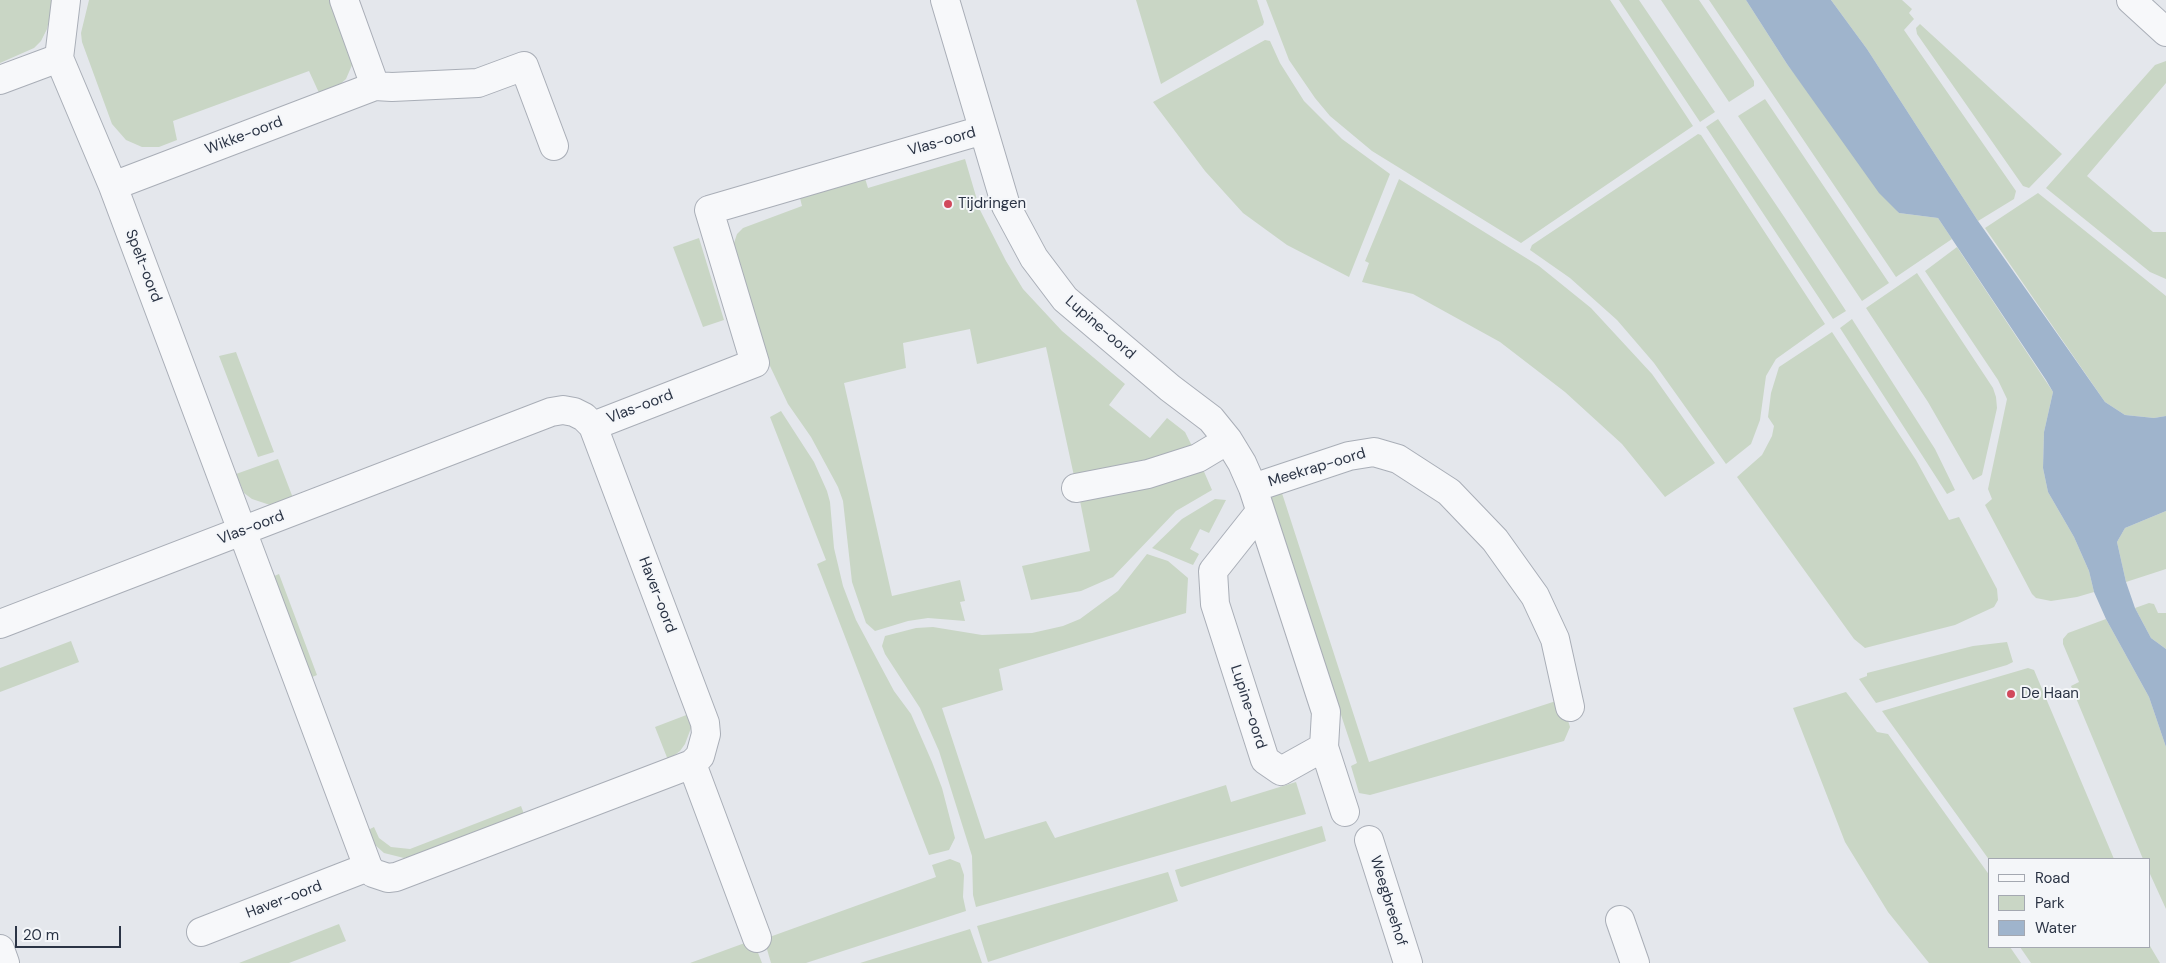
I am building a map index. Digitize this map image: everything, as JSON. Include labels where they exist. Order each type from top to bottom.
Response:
[{"type":"street","name":"Spelt-oord","points":[[66,0],[60,58],[113,186],[243,531]]},
{"type":"street","points":[[344,0],[375,86]]},
{"type":"street","name":"Lupine-oord","points":[[945,0],[1006,206],[1034,258],[1066,299],[1170,388],[1211,419],[1228,440],[1256,500],[1326,712],[1324,747],[1345,812]]},
{"type":"street","points":[[2131,0],[2166,32]]},
{"type":"street","points":[[0,80],[60,58]]},
{"type":"street","name":"Wikke-oord","points":[[113,186],[375,86],[478,83],[524,66],[554,146]]},
{"type":"street","name":"Vlas-oord","points":[[0,624],[551,412],[562,410],[574,412],[584,417],[593,426],[754,363],[709,210],[983,130]]},
{"type":"street","name":"Haver-oord","points":[[593,426],[705,723],[704,746],[700,756],[692,764]]},
{"type":"street","points":[[1076,488],[1148,474],[1198,458],[1228,440]]},
{"type":"street","name":"Meekrap-oord","points":[[1256,500],[1349,456],[1374,452],[1398,458],[1450,492],[1495,540],[1535,596],[1555,639],[1570,707]]},
{"type":"street","name":"Lupine-oord","points":[[1256,500],[1213,571],[1215,604],[1265,760],[1281,771],[1324,747]]},
{"type":"street","points":[[243,531],[368,867],[380,876],[396,877],[692,764],[757,938]]},
{"type":"street","name":"Weegbreehof","points":[[1369,840],[1408,963]]},
{"type":"street","name":"Haver-oord","points":[[200,932],[368,867]]},
{"type":"street","points":[[1620,920],[1635,963]]},
{"type":"street","points":[[0,948],[5,963]]},
{"type":"green space","points":[[0,0],[54,0],[47,29],[41,41],[34,48],[0,63]]},
{"type":"green space","points":[[89,0],[335,0],[352,49],[352,65],[346,79],[337,87],[320,95],[309,71],[173,121],[177,140],[159,147],[142,147],[126,140],[112,124],[82,42],[81,33]]},
{"type":"green space","points":[[1136,0],[1257,0],[1264,22],[1263,25],[1161,84]]},
{"type":"green space","points":[[1266,0],[1610,0],[1693,126],[1521,243],[1372,151],[1330,116],[1289,60]]},
{"type":"green space","points":[[1619,0],[1639,0],[1715,112],[1700,122]]},
{"type":"green space","points":[[1661,0],[1699,0],[1754,81],[1754,86],[1729,102]]},
{"type":"green space","points":[[1709,0],[1746,0],[1787,64],[1899,213],[1938,218],[1952,239],[1896,277]]},
{"type":"green space","points":[[1831,0],[1902,0],[1912,9],[1909,13],[1914,19],[1904,30],[2016,191],[2014,199],[1978,221],[1867,49]]},
{"type":"green space","points":[[1920,24],[2062,154],[2029,188],[2023,186],[1917,34],[1916,28]]},
{"type":"green space","points":[[1265,40],[1270,41],[1280,63],[1304,101],[1342,139],[1390,174],[1349,277],[1287,245],[1243,213],[1205,171],[1153,102]]},
{"type":"green space","points":[[2166,61],[2166,83],[2087,176],[2153,232],[2166,232],[2166,279],[2150,272],[2046,188],[2155,65]]},
{"type":"green space","points":[[1765,99],[1889,283],[1862,301],[1738,116]]},
{"type":"green space","points":[[1718,119],[1846,311],[1833,319],[1706,127]]},
{"type":"green space","points":[[1698,134],[1701,135],[1825,324],[1776,359],[1766,376],[1760,420],[1751,444],[1726,464],[1654,363],[1617,320],[1570,278],[1530,250],[1532,245]]},
{"type":"green space","points":[[965,159],[980,210],[1006,261],[1023,289],[1062,331],[1125,384],[1109,405],[1150,438],[1167,418],[1185,432],[1192,446],[1146,461],[1074,476],[1046,347],[977,364],[970,329],[903,343],[906,368],[844,383],[892,596],[960,580],[965,601],[960,602],[965,621],[928,618],[908,621],[875,631],[866,623],[852,582],[843,501],[838,487],[811,437],[788,404],[769,364],[734,243],[737,234],[743,228],[802,206],[799,194],[864,175],[868,188]]},
{"type":"green space","points":[[1399,179],[1539,266],[1591,308],[1652,374],[1715,463],[1665,497],[1622,444],[1565,392],[1500,342],[1413,294],[1362,282],[1369,263],[1365,261]]},
{"type":"green space","points":[[2038,193],[2166,296],[2166,416],[2154,418],[2125,415],[2105,402],[1985,228]]},
{"type":"green space","points":[[699,238],[724,320],[703,327],[673,247]]},
{"type":"green space","points":[[1957,247],[2053,392],[2044,432],[2043,468],[2048,492],[2074,537],[2089,571],[2094,592],[2051,601],[2036,598],[2032,594],[1985,505],[1992,499],[1988,489],[2007,399],[1998,380],[1925,271]]},
{"type":"green space","points":[[1917,273],[1993,388],[1996,397],[1997,408],[1982,475],[1973,480],[1928,402],[1866,308]]},
{"type":"green space","points":[[1852,319],[1935,449],[1955,490],[1947,494],[1840,328]]},
{"type":"green space","points":[[1832,332],[1916,460],[1949,520],[1959,517],[1997,589],[1998,600],[1994,607],[1955,625],[1865,648],[1854,639],[1737,477],[1762,455],[1772,436],[1774,426],[1768,417],[1771,393],[1779,367]]},
{"type":"green space","points":[[236,352],[274,452],[258,457],[219,356]]},
{"type":"green space","points":[[781,411],[814,462],[827,491],[830,502],[834,548],[843,586],[856,620],[894,691],[911,714],[942,788],[955,838],[949,850],[929,855],[817,564],[826,560],[770,417]]},
{"type":"green space","points":[[278,459],[293,498],[270,505],[252,499],[244,493],[236,474]]},
{"type":"green space","points":[[1202,467],[1212,490],[1176,511],[1113,577],[1081,591],[1031,600],[1022,566],[1090,551],[1080,501],[1152,484]]},
{"type":"green space","points":[[1280,487],[1369,762],[1556,701],[1562,701],[1570,727],[1564,741],[1370,795],[1359,793],[1351,766],[1357,763],[1267,492]]},
{"type":"green space","points":[[1215,499],[1226,500],[1209,533],[1200,529],[1190,549],[1199,554],[1193,565],[1152,548],[1182,519]]},
{"type":"green space","points":[[2166,511],[2166,569],[2126,582],[2117,542],[2125,528]]},
{"type":"green space","points":[[1147,554],[1168,561],[1188,578],[1186,613],[999,669],[1003,690],[942,708],[985,839],[1046,821],[1055,838],[1226,785],[1231,802],[1296,782],[1306,814],[976,907],[973,895],[972,856],[939,751],[920,708],[885,654],[882,646],[885,636],[916,628],[933,627],[982,635],[1032,633],[1063,626],[1080,619],[1118,591]]},
{"type":"green space","points":[[279,574],[317,675],[310,678],[272,577]]},
{"type":"green space","points":[[2149,603],[2154,604],[2158,613],[2166,613],[2166,649],[2151,638],[2135,608]]},
{"type":"green space","points":[[2106,619],[2149,697],[2166,747],[2166,909],[2151,876],[2151,858],[2143,858],[2071,686],[2079,682],[2063,644],[2063,639],[2068,633]]},
{"type":"green space","points":[[71,641],[79,662],[0,692],[0,668]]},
{"type":"green space","points":[[2007,642],[2013,662],[2007,665],[1876,703],[1859,679],[1867,676],[1867,673],[1973,646]]},
{"type":"green space","points":[[2028,668],[2034,670],[2114,858],[1988,858],[1882,711]]},
{"type":"green space","points":[[1846,692],[1877,732],[1888,734],[1988,873],[1988,948],[2011,948],[2021,963],[1929,963],[1888,912],[1845,842],[1793,708]]},
{"type":"green space","points":[[689,714],[691,728],[685,744],[680,751],[668,760],[655,727]]},
{"type":"green space","points":[[521,806],[524,814],[416,856],[404,858],[384,853],[374,844],[368,830],[374,827],[379,838],[391,847],[410,849]]},
{"type":"green space","points":[[1322,826],[1326,841],[1182,887],[1180,886],[1175,870]]},
{"type":"green space","points":[[950,859],[960,863],[964,875],[963,897],[966,911],[806,963],[771,963],[764,939],[936,877],[932,865]]},
{"type":"green space","points":[[1168,872],[1178,901],[988,962],[977,926]]},
{"type":"green space","points":[[339,924],[346,941],[289,963],[239,963]]},
{"type":"green space","points":[[970,929],[982,963],[860,963]]},
{"type":"green space","points":[[753,940],[762,963],[690,963]]},
{"type":"green space","points":[[2021,948],[2151,948],[2160,963],[2031,963]]},
{"type":"water","points":[[1746,0],[1831,0],[1867,49],[1978,221],[2105,402],[2125,415],[2154,418],[2166,416],[2166,511],[2125,528],[2117,542],[2126,582],[2135,608],[2151,638],[2166,649],[2166,747],[2149,697],[2106,619],[2094,592],[2089,571],[2074,537],[2048,492],[2043,468],[2044,432],[2053,392],[1938,218],[1899,213],[1879,193],[1787,64]]},
{"type":"place","name":"Tijdringen","points":[[948,204]]},
{"type":"place","name":"De Haan","points":[[2011,694]]}]
